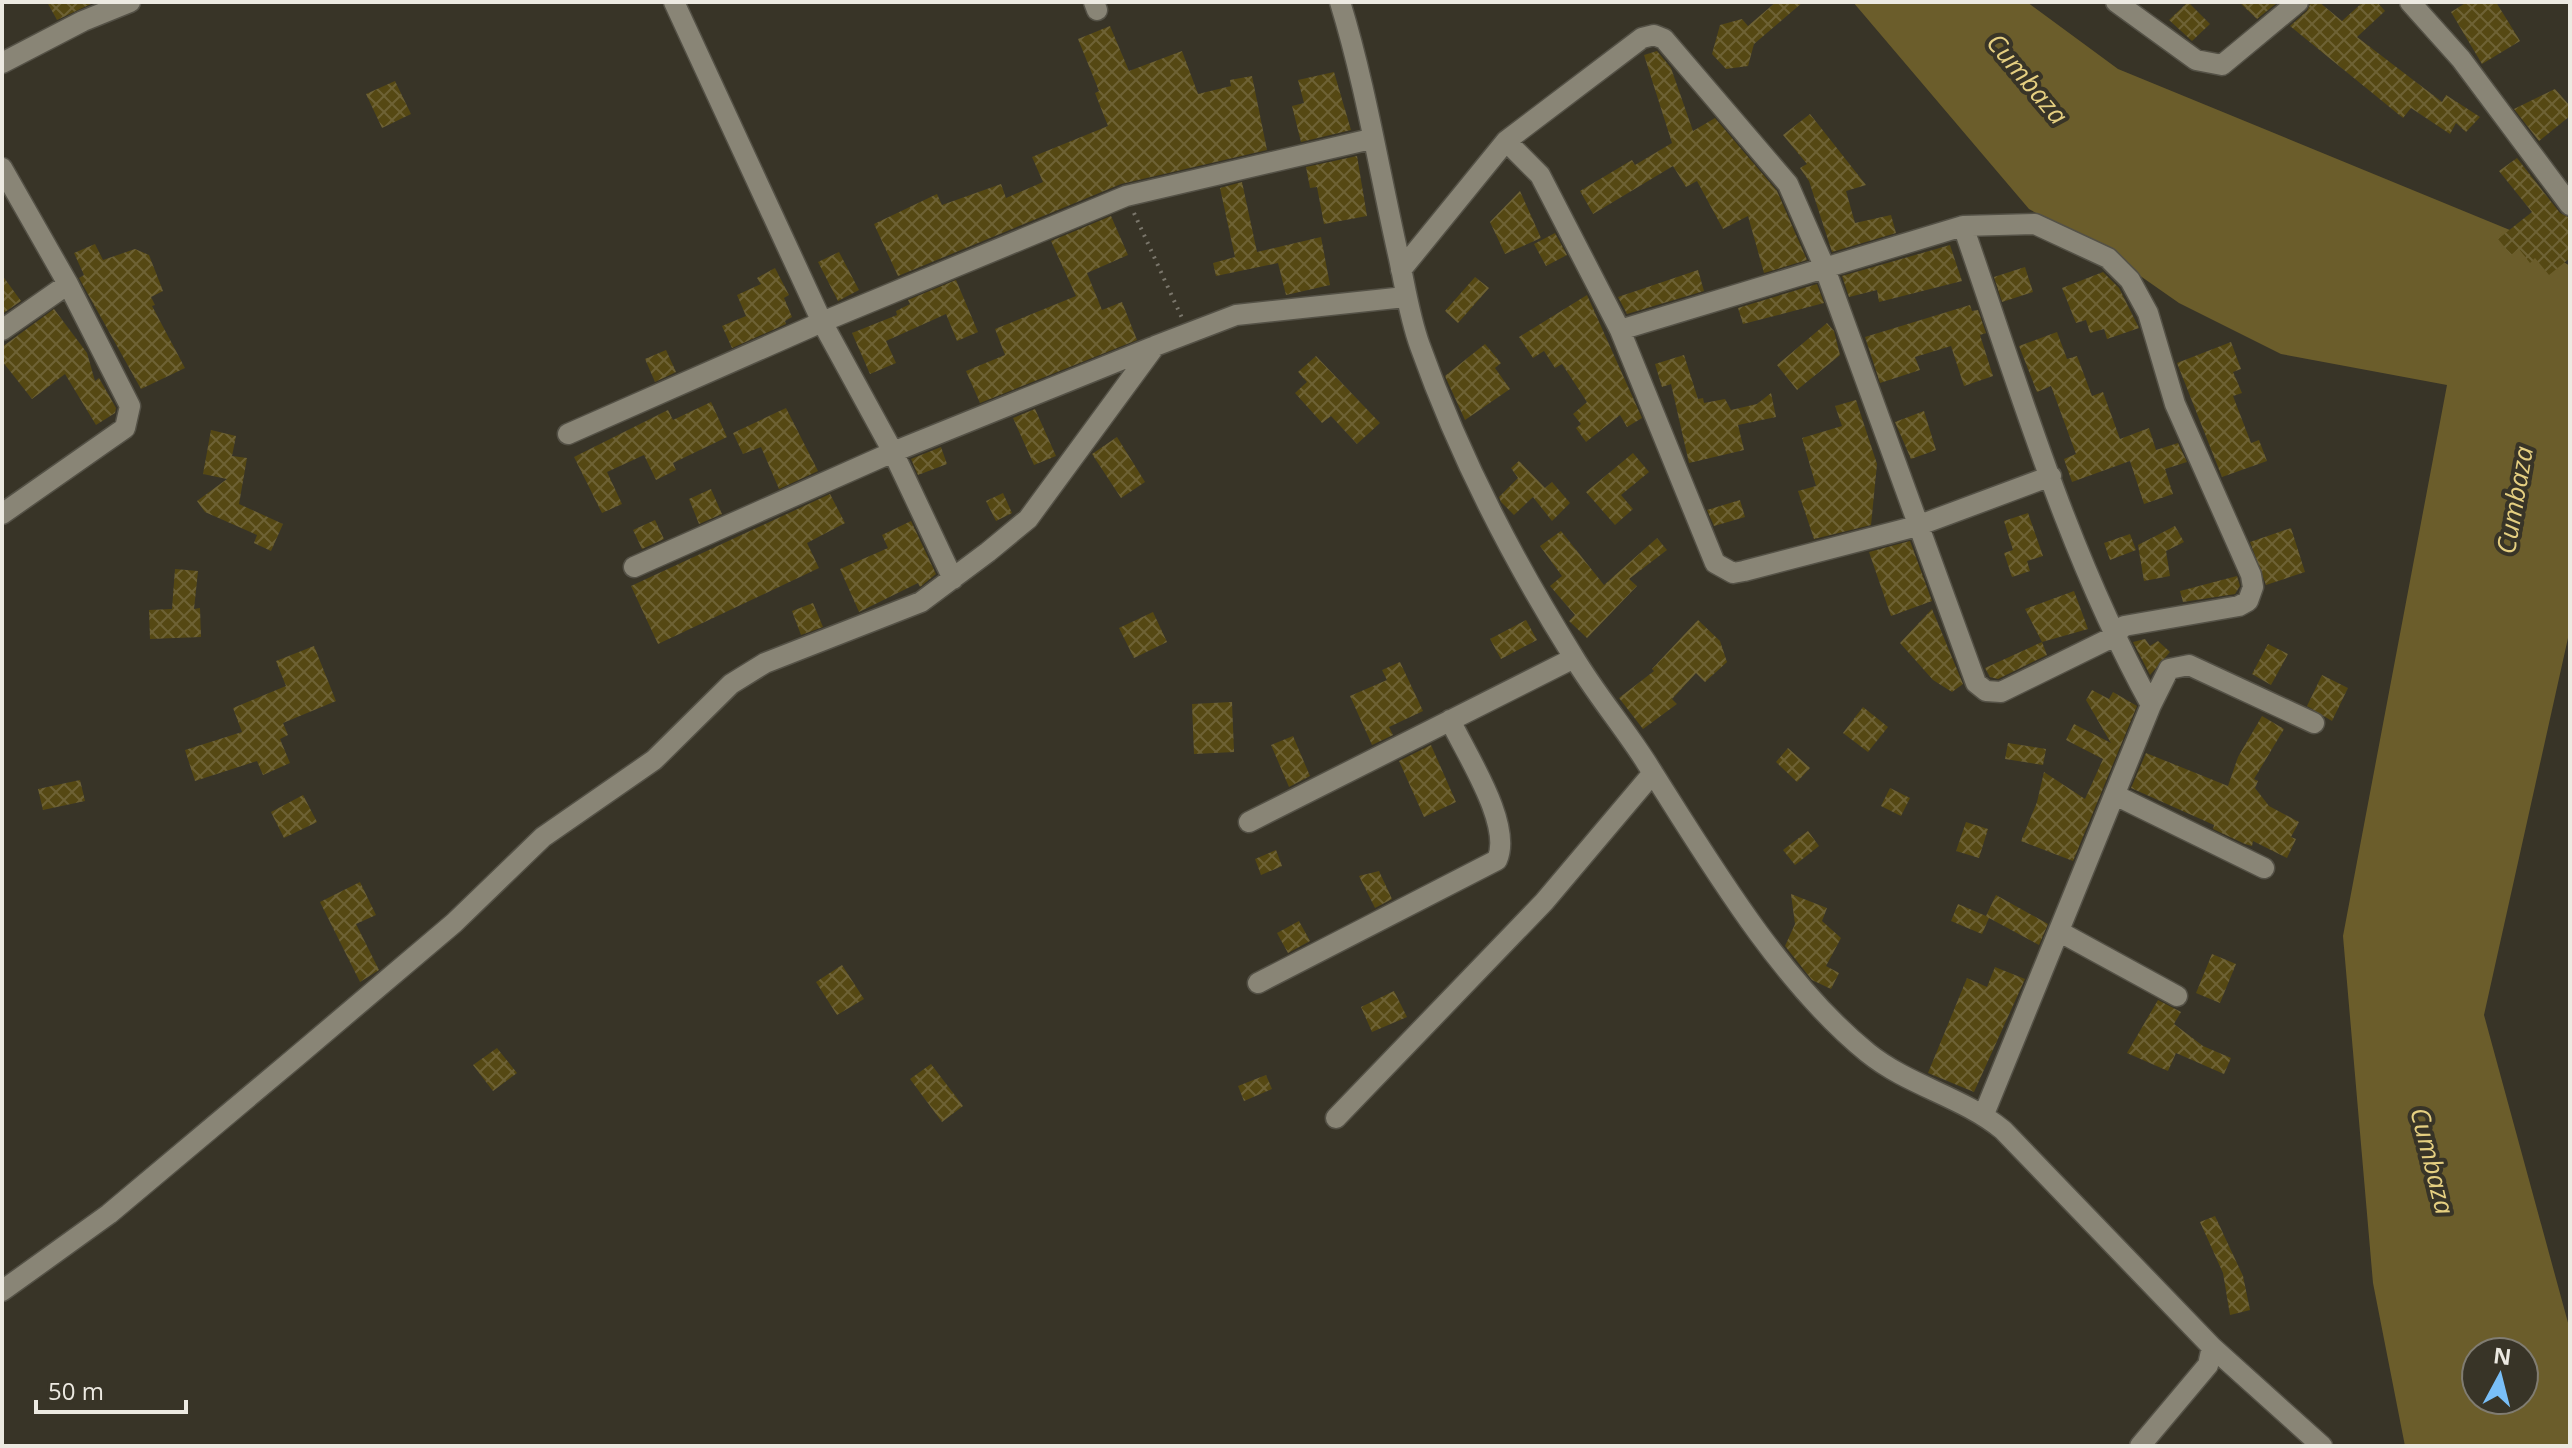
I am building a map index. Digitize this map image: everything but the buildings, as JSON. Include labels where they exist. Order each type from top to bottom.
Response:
[{"type":"street","points":[[2,63],[83,21],[130,2]]},
{"type":"street","points":[[674,2],[822,322],[893,452],[953,579]]},
{"type":"street","points":[[1340,2],[1405,297],[1419,345],[1459,444],[1574,658],[1653,773],[1680,821],[1741,907],[1807,991],[1869,1053],[1932,1091],[1984,1114],[2212,1347],[2322,1446]]},
{"type":"street","points":[[2116,2],[2196,60],[2222,65],[2298,2]]},
{"type":"street","points":[[2410,2],[2461,59],[2570,205]]},
{"type":"street","points":[[1401,270],[1506,141],[1642,38],[1654,35],[1664,39],[1788,184],[1824,266],[1976,683],[1986,691],[2001,692],[2113,637],[2124,626],[2239,606],[2248,601],[2253,587],[2251,575],[2175,404],[2148,313],[2130,280],[2108,258],[2035,224],[1963,226],[1824,266],[1620,330]]},
{"type":"street","points":[[568,434],[822,322],[1126,196],[1371,139]]},
{"type":"street","points":[[1506,141],[1540,175],[1620,330],[1715,563],[1725,570],[1744,571],[1917,526],[2051,476]]},
{"type":"street","points":[[2,168],[68,284],[130,406],[130,419],[125,428],[2,514]]},
{"type":"street","points":[[1963,226],[2051,476],[2113,637],[2151,705]]},
{"type":"street","points":[[2,330],[68,284]]},
{"type":"street","points":[[634,567],[893,452],[1236,315],[1405,297]]},
{"type":"street","points":[[2,1291],[109,1214],[454,923],[543,837],[654,760],[731,684],[765,663],[921,602],[1028,519],[1155,346]]},
{"type":"street","points":[[1249,822],[1574,658]]},
{"type":"street","points":[[1984,1114],[2151,705],[2169,669],[2189,665],[2314,723]]},
{"type":"street","points":[[1258,983],[1497,860],[1501,852],[1501,826],[1450,720]]},
{"type":"street","points":[[1336,1118],[1544,902],[1653,773]]},
{"type":"street","points":[[2115,795],[2264,868]]},
{"type":"street","points":[[2060,932],[2177,996]]},
{"type":"street","points":[[2140,1446],[2208,1365],[2212,1347]]},
{"type":"path","points":[[1126,196],[1189,332]]},
{"type":"water","name":"Cumbaza","points":[[1853,2],[2027,2],[2118,69],[2522,235],[2570,266],[2570,629],[2484,1015],[2570,1330],[2570,1446],[2405,1446],[2373,1283],[2343,936],[2447,385],[2281,354],[2179,303],[2106,252],[2029,209]]}]
